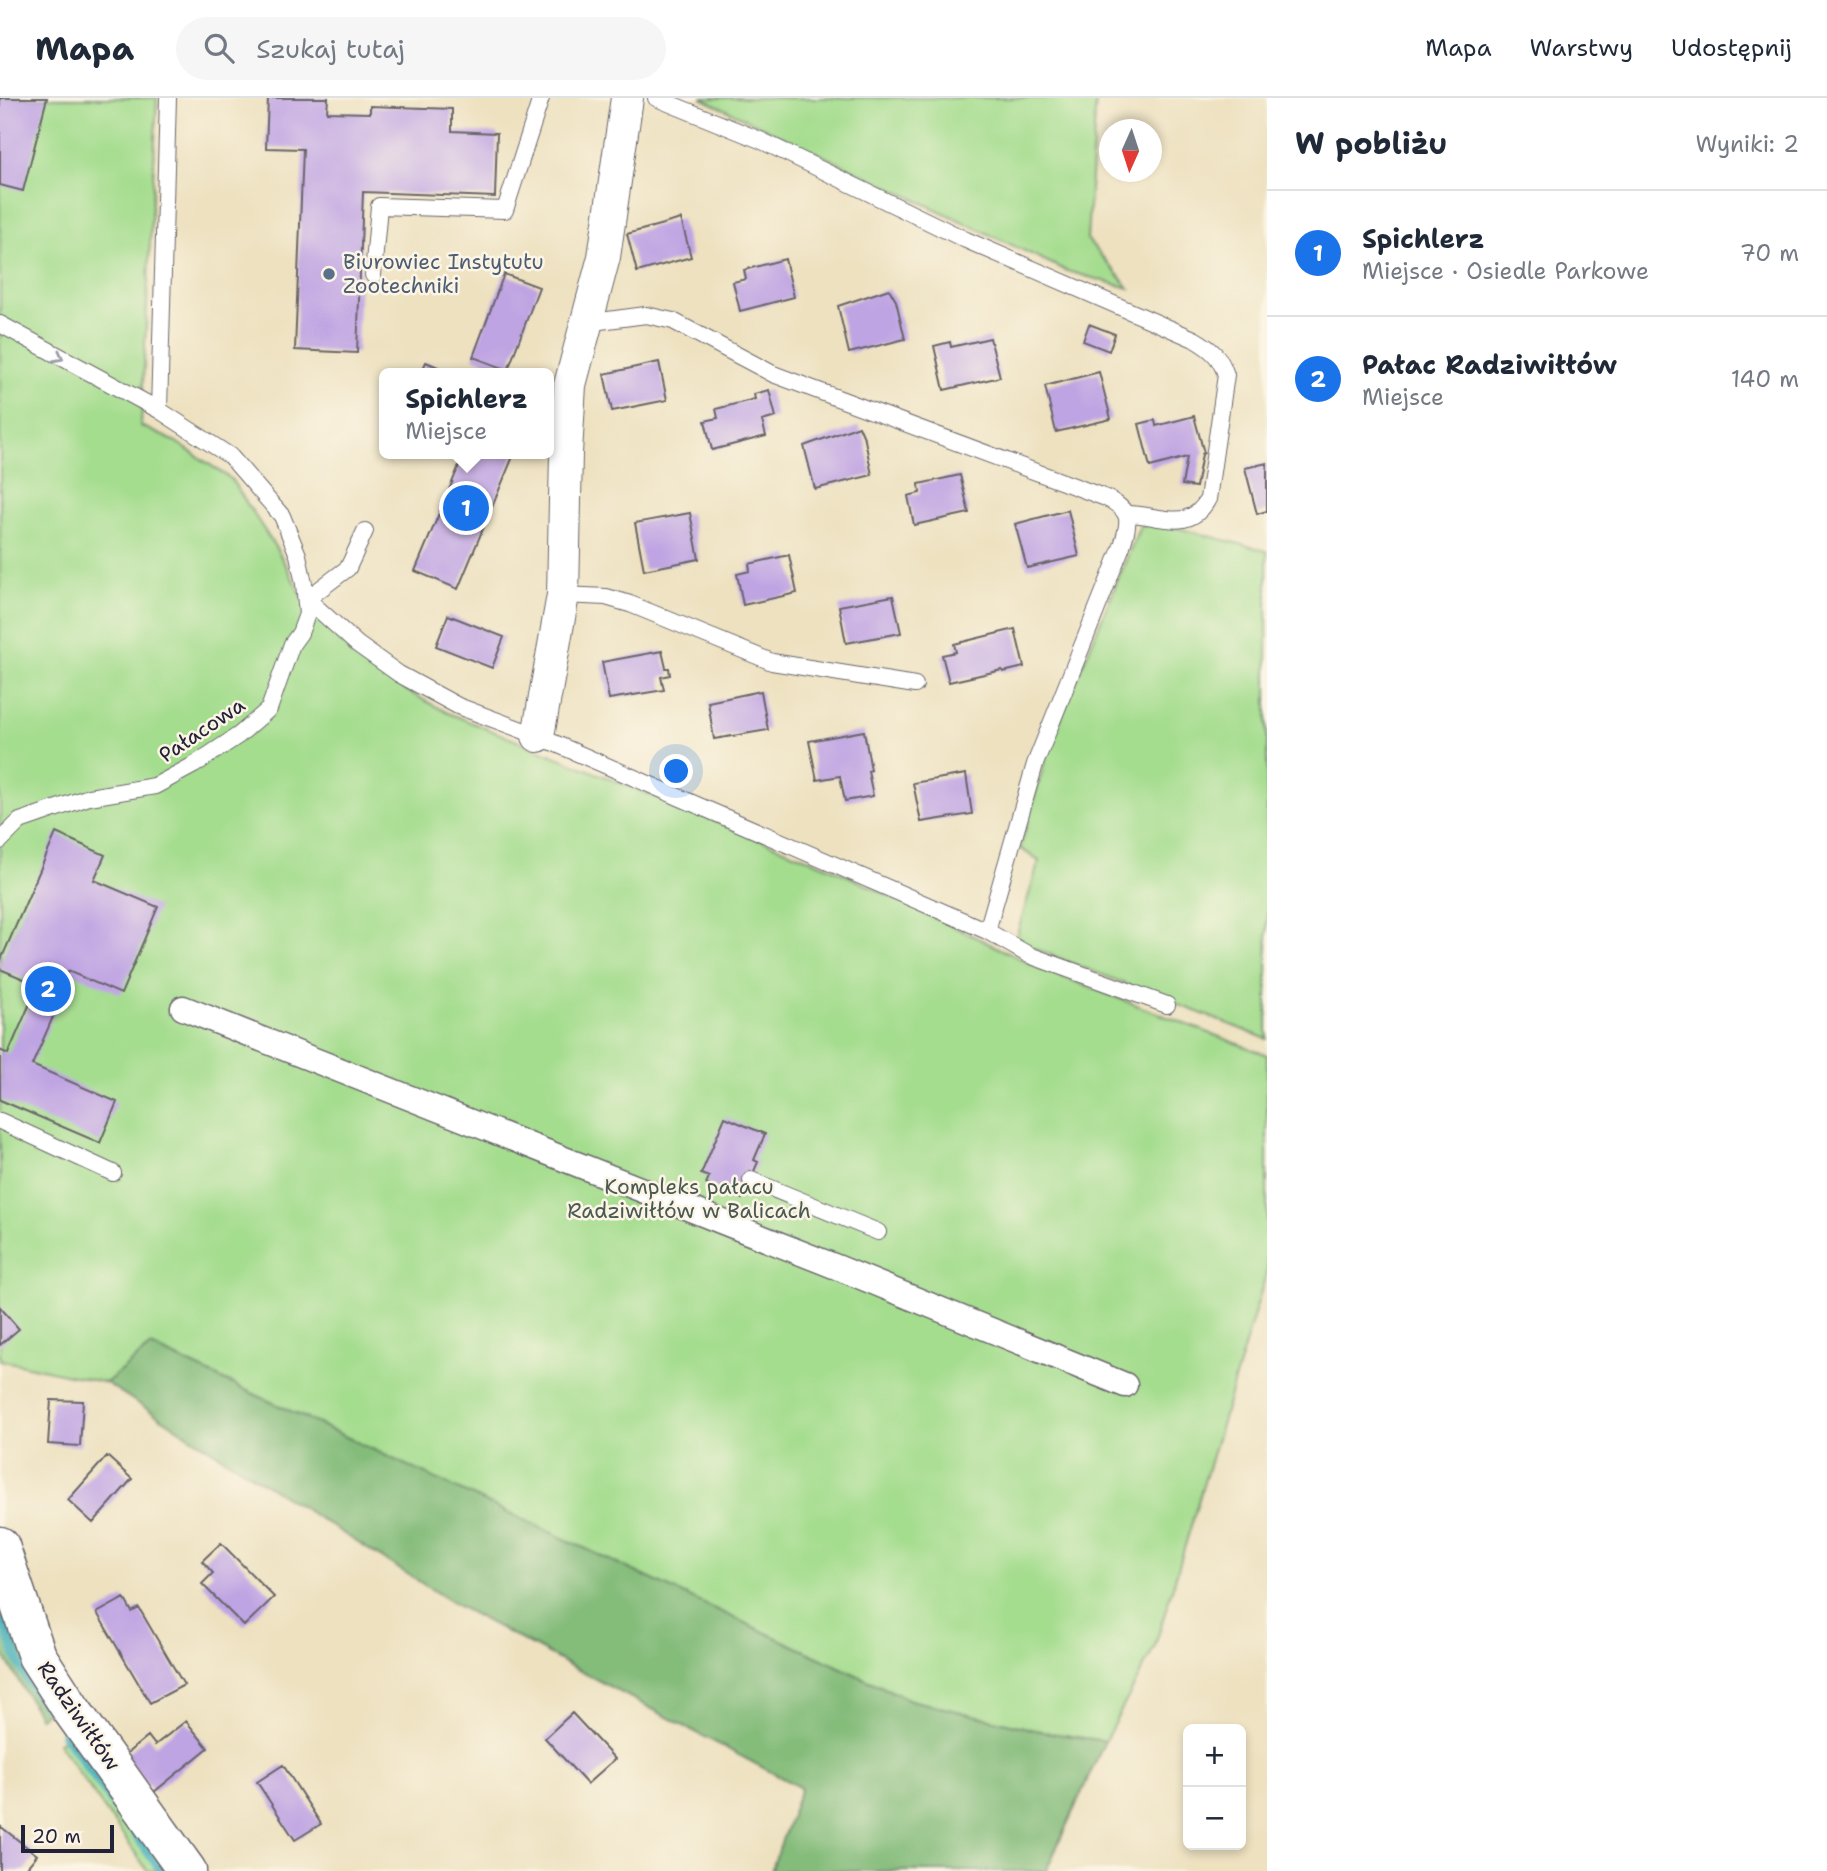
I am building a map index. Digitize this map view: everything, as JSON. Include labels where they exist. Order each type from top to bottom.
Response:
[{"type":"street","points":[[538,736],[563,595],[567,411],[570,386],[604,257],[627,98]]},
{"type":"street","points":[[183,1008],[839,1268],[1125,1385]]},
{"type":"street","name":"Radziwiłłów","points":[[0,1546],[37,1656],[71,1709],[187,1871]]},
{"type":"lane","points":[[159,410],[168,98]]},
{"type":"lane","points":[[373,275],[379,206],[505,210],[541,98]]},
{"type":"lane","points":[[656,98],[760,140],[966,240],[1194,339],[1214,351],[1222,362],[1226,376],[1208,499],[1202,510],[1184,520],[1127,514]]},
{"type":"lane","points":[[585,323],[646,315],[673,321],[773,374],[1106,498],[1121,505],[1127,514],[1128,525],[1122,545],[1035,764],[987,931]]},
{"type":"lane","name":"Pałacowa","points":[[0,324],[159,410],[230,456],[282,516],[298,555],[307,599],[307,614],[292,644],[269,709],[239,735],[194,765],[155,786],[89,797],[20,821],[0,841]]},
{"type":"lane","points":[[365,531],[348,568],[307,599],[357,644],[399,674],[458,706],[538,736],[987,931],[1029,955],[1167,1005]]},
{"type":"lane","points":[[563,595],[606,597],[630,604],[772,662],[915,685]]},
{"type":"lane","points":[[0,1121],[113,1173]]},
{"type":"lane","points":[[751,1181],[878,1232]]},
{"type":"green space","name":"Kompleks pałacu Radziwiłłów w Balicach","points":[[0,98],[157,98],[141,426],[176,442],[231,479],[279,553],[305,602],[351,648],[407,691],[448,713],[831,868],[1044,970],[1267,1055],[1267,1271],[1155,1646],[1105,1741],[1044,1732],[910,1700],[151,1346],[106,1383],[0,1360]]},
{"type":"green space","points":[[701,98],[1096,98],[1087,239],[1129,288],[1067,271]]},
{"type":"green space","points":[[1154,522],[1267,551],[1267,1039],[1015,941],[1039,861],[1020,848],[1049,747],[1140,526]]},
{"type":"green space","points":[[151,1346],[910,1700],[1044,1732],[1105,1741],[1046,1871],[771,1871],[801,1788],[456,1605],[106,1383]]},
{"type":"green space","points":[[0,1593],[56,1703],[40,1718],[0,1653]]},
{"type":"green space","points":[[72,1730],[172,1871],[148,1871],[58,1743]]},
{"type":"building","points":[[0,98],[47,98],[23,191],[0,185]]},
{"type":"building","name":"Biurowiec Instytutu Zootechniki","points":[[268,98],[328,98],[327,112],[370,113],[370,106],[452,109],[452,131],[497,133],[495,197],[363,192],[357,353],[295,350],[303,149],[266,148]]},
{"type":"building","points":[[681,219],[691,257],[637,272],[627,234]]},
{"type":"building","points":[[785,259],[794,297],[740,311],[733,282],[746,279],[744,270]]},
{"type":"building","points":[[504,274],[539,287],[509,368],[473,357]]},
{"type":"building","points":[[889,289],[896,301],[905,339],[849,353],[838,306]]},
{"type":"building","points":[[1089,324],[1115,334],[1109,351],[1083,341]]},
{"type":"building","points":[[990,338],[1000,377],[944,390],[934,346],[950,342],[951,347]]},
{"type":"building","points":[[426,362],[440,368],[423,368]]},
{"type":"building","points":[[659,362],[667,400],[612,411],[604,374]]},
{"type":"building","points":[[1099,372],[1111,419],[1056,432],[1045,386]]},
{"type":"building","points":[[769,390],[776,417],[762,421],[766,436],[712,450],[705,421],[718,418],[716,409],[755,399],[754,394]]},
{"type":"building","points":[[1194,416],[1204,453],[1196,487],[1182,485],[1187,457],[1150,467],[1139,424],[1155,420],[1156,426]]},
{"type":"building","points":[[859,426],[865,440],[872,475],[815,489],[804,446]]},
{"type":"building","points":[[462,459],[512,459],[458,589],[415,571]]},
{"type":"building","points":[[1267,463],[1267,511],[1257,514],[1245,468]]},
{"type":"building","points":[[960,475],[969,513],[914,525],[908,496],[920,493],[919,484]]},
{"type":"building","points":[[1068,510],[1079,556],[1027,568],[1015,524]]},
{"type":"building","points":[[690,513],[699,559],[644,570],[635,523]]},
{"type":"building","points":[[789,555],[797,593],[743,605],[737,574],[750,571],[749,564]]},
{"type":"building","points":[[893,596],[901,633],[846,643],[839,606]]},
{"type":"building","points":[[448,615],[504,637],[492,668],[436,646]]},
{"type":"building","points":[[1015,629],[1024,667],[949,682],[942,655],[956,652],[954,644]]},
{"type":"building","points":[[662,651],[670,675],[661,677],[664,690],[609,699],[602,662]]},
{"type":"building","points":[[761,691],[768,730],[714,739],[708,702]]},
{"type":"building","points":[[864,731],[873,796],[845,801],[840,776],[817,780],[809,741]]},
{"type":"building","points":[[966,774],[972,814],[921,822],[913,783]]},
{"type":"building","points":[[56,833],[105,855],[94,880],[158,907],[121,994],[68,971],[58,992],[63,994],[32,1065],[117,1102],[100,1143],[0,1100],[0,1050],[8,1054],[38,985],[0,969],[0,962]]},
{"type":"building","points":[[725,1117],[765,1134],[754,1160],[758,1162],[742,1199],[706,1184],[709,1177],[701,1174]]},
{"type":"building","points":[[0,1307],[19,1329],[0,1345]]},
{"type":"building","points":[[51,1400],[83,1401],[80,1446],[48,1444]]},
{"type":"building","points":[[107,1456],[132,1479],[93,1523],[68,1500]]},
{"type":"building","points":[[221,1543],[274,1597],[244,1626],[202,1584],[213,1573],[202,1561]]},
{"type":"building","points":[[124,1598],[132,1612],[139,1608],[184,1685],[150,1703],[97,1613]]},
{"type":"building","points":[[572,1713],[615,1759],[587,1784],[545,1738]]},
{"type":"building","points":[[186,1721],[208,1748],[154,1792],[125,1755],[148,1736],[155,1745]]},
{"type":"building","points":[[283,1765],[321,1824],[295,1840],[257,1782]]},
{"type":"building","points":[[0,1826],[37,1855],[24,1871],[0,1871]]},
{"type":"waterway","points":[[0,1618],[4,1619],[25,1674],[45,1704]]},
{"type":"waterway","points":[[64,1734],[162,1871]]},
{"type":"place","name":"Biurowiec Instytutu Zootechniki","points":[[329,274]]},
{"type":"place","name":"Spichlerz","points":[[466,508]]},
{"type":"place","name":"Pałac Radziwiłłów","points":[[48,989]]}]
